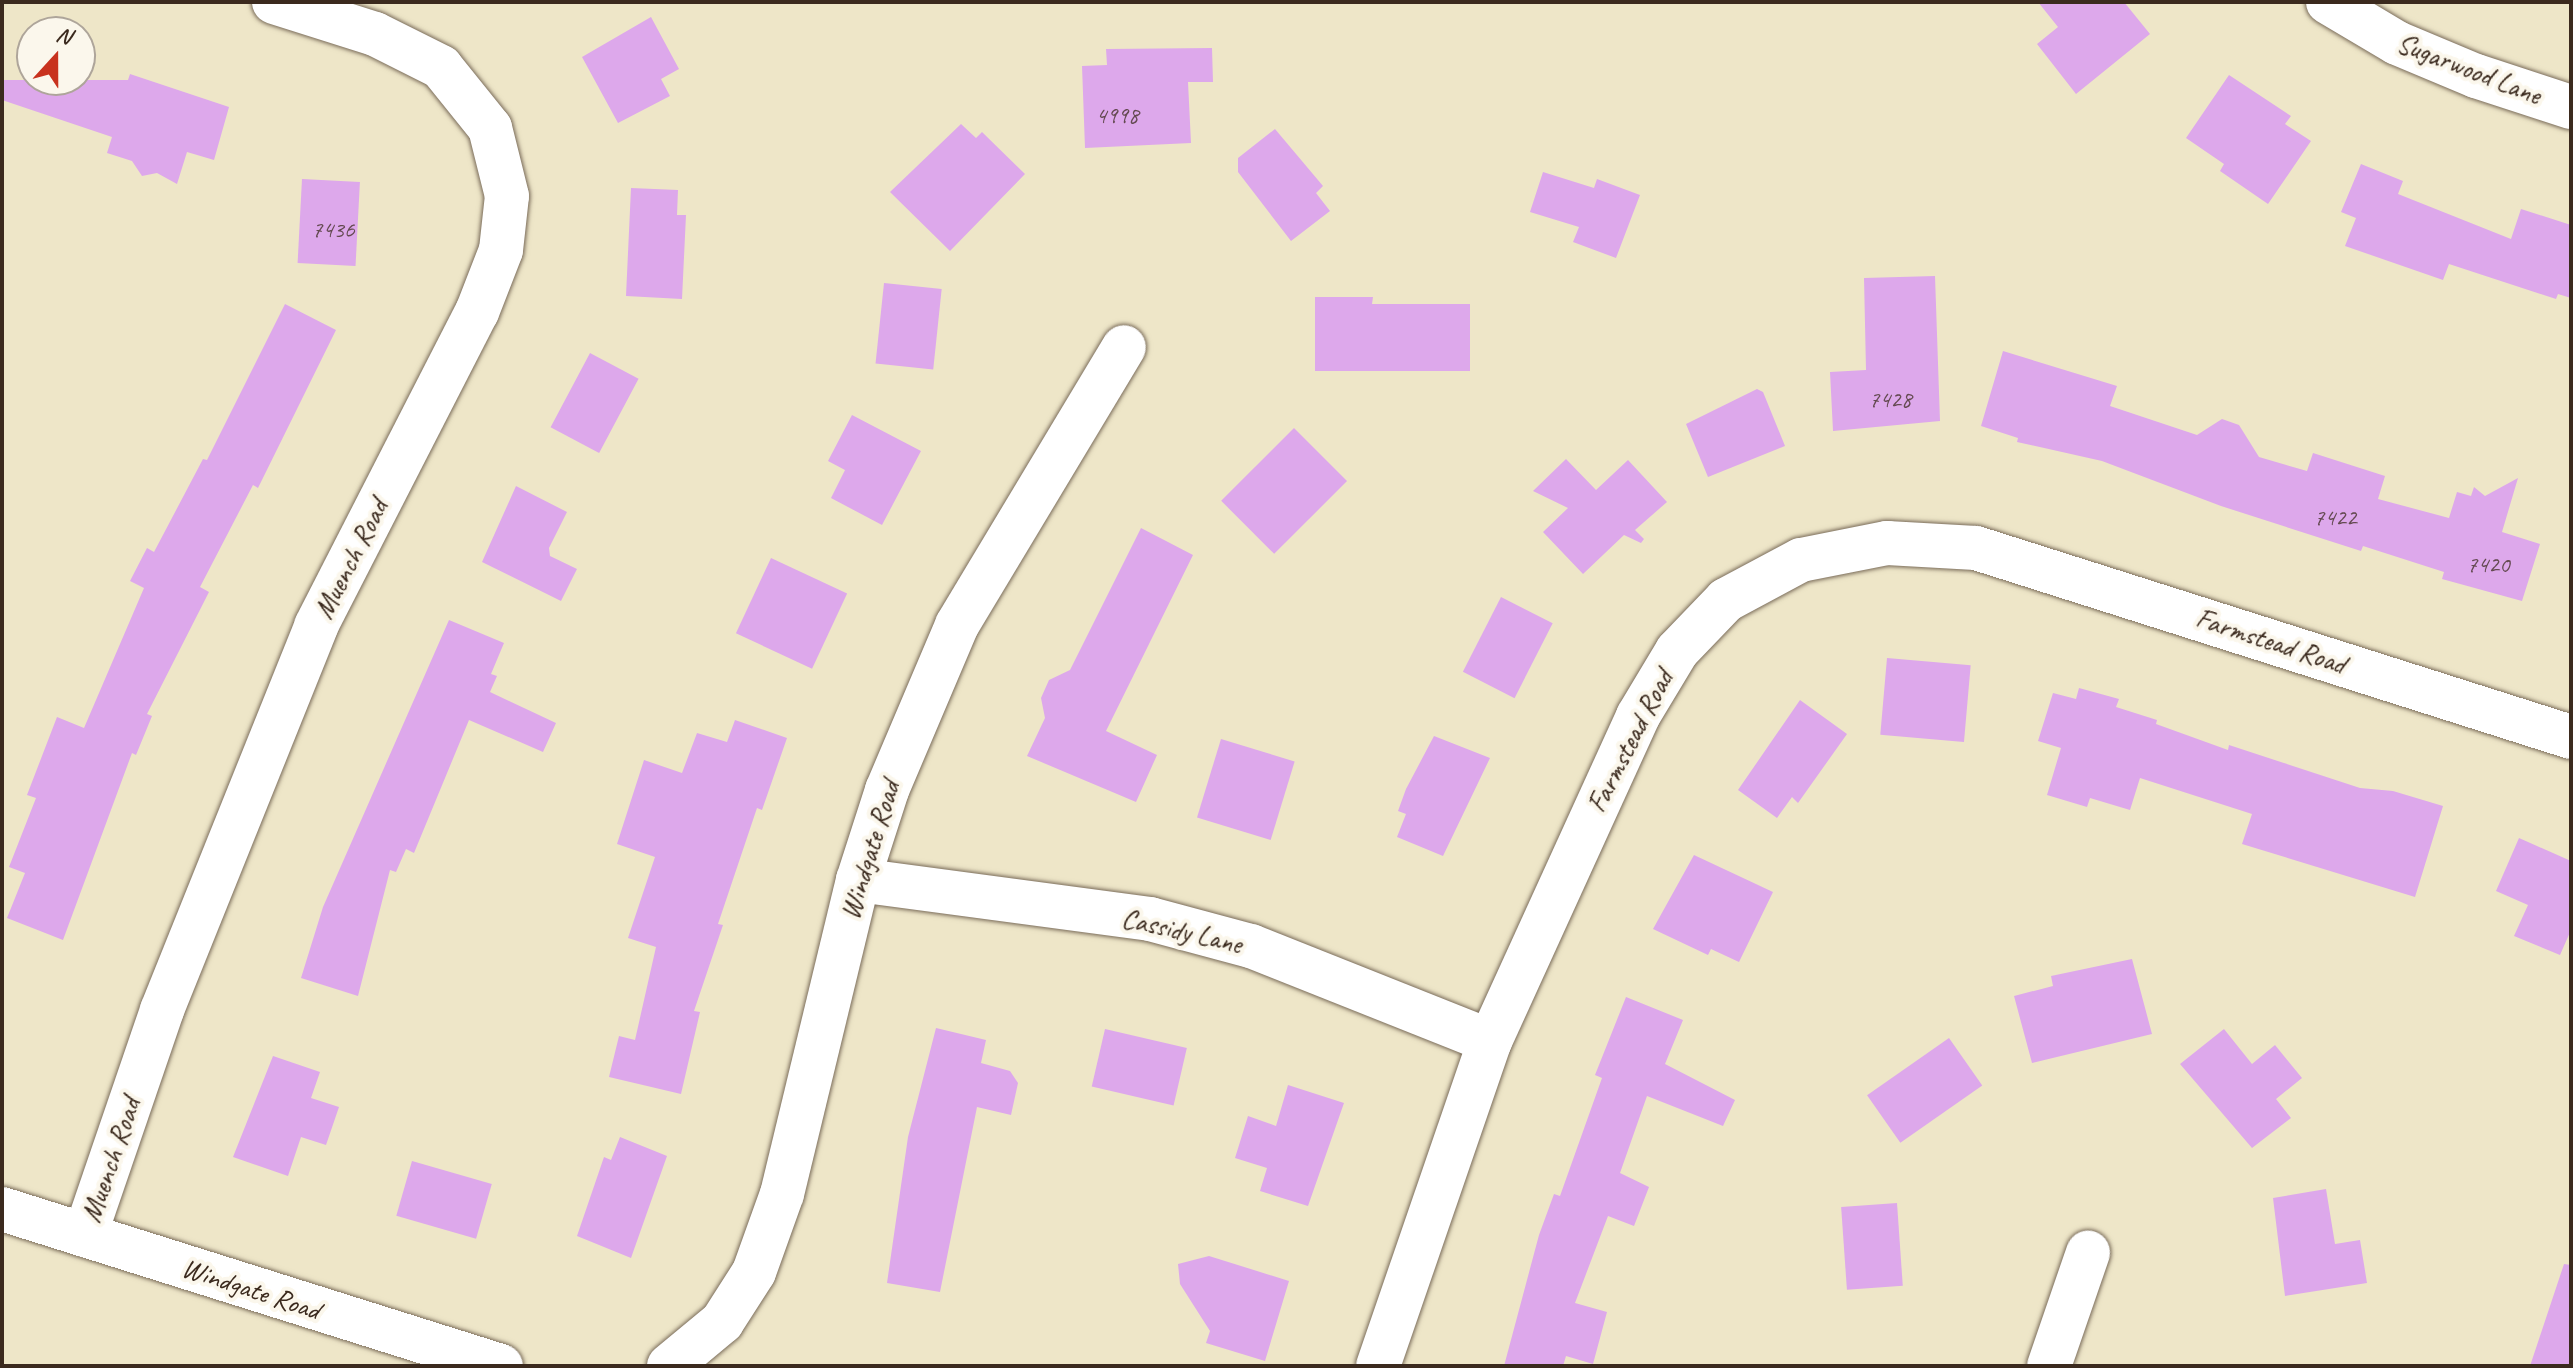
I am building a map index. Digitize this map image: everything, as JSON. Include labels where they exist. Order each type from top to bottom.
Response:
[{"type":"street","name":"Muench Road","points":[[85,1235],[162,1010],[316,626],[477,312],[501,250],[507,196],[490,128],[441,67],[375,34],[274,2]]},
{"type":"street","name":"Sugarwood Lane","points":[[2328,2],[2397,43],[2476,76],[2571,107]]},
{"type":"street","name":"Windgate Road","points":[[669,1366],[722,1322],[754,1272],[782,1194],[858,880],[887,790],[957,625],[1124,347]]},
{"type":"street","name":"Farmstead Road","points":[[1378,1366],[1490,1041],[1638,716],[1677,651],[1726,600],[1801,560],[1887,543],[1976,548],[2571,737]]},
{"type":"street","name":"Cassidy Lane","points":[[858,880],[1150,919],[1251,946],[1490,1041]]},
{"type":"street","name":"Windgate Road","points":[[2,1209],[501,1366]]},
{"type":"street","points":[[2049,1366],[2088,1253]]},
{"type":"building","points":[[2038,2],[2124,2],[2150,34],[2076,94],[2037,44],[2058,27]]},
{"type":"building","points":[[651,17],[679,69],[661,79],[670,96],[618,123],[582,57]]},
{"type":"building","points":[[1212,48],[1213,82],[1188,82],[1191,143],[1085,148],[1082,66],[1107,65],[1106,49]]},
{"type":"building","points":[[130,74],[229,107],[214,160],[187,152],[177,184],[157,173],[142,176],[132,161],[107,153],[112,137],[2,100],[2,80],[16,80],[16,96],[96,96],[96,80],[128,80]]},
{"type":"building","points":[[2229,75],[2291,116],[2285,124],[2311,141],[2268,204],[2220,171],[2224,164],[2186,138]]},
{"type":"building","points":[[961,124],[976,138],[982,132],[1025,174],[950,251],[890,192]]},
{"type":"building","points":[[1275,129],[1323,186],[1316,193],[1330,211],[1291,241],[1238,172],[1238,158]]},
{"type":"building","points":[[2361,164],[2403,181],[2398,194],[2511,239],[2521,209],[2571,225],[2571,298],[2558,294],[2556,299],[2449,264],[2443,280],[2345,246],[2356,218],[2341,212]]},
{"type":"building","points":[[1543,172],[1594,188],[1597,179],[1640,195],[1616,258],[1573,242],[1579,227],[1530,212]]},
{"type":"building","points":[[302,179],[360,182],[356,266],[298,263]]},
{"type":"building","points":[[631,188],[678,190],[677,215],[686,215],[682,299],[626,296]]},
{"type":"building","points":[[1935,276],[1940,421],[1833,431],[1830,372],[1866,370],[1864,278]]},
{"type":"building","points":[[884,283],[942,289],[933,370],[876,364]]},
{"type":"building","points":[[1315,297],[1373,297],[1372,304],[1470,304],[1470,371],[1315,371]]},
{"type":"building","points":[[285,304],[336,330],[258,488],[253,485],[200,587],[209,592],[147,714],[152,716],[136,755],[132,753],[63,940],[7,918],[25,873],[9,867],[36,798],[27,795],[57,717],[84,728],[144,588],[130,581],[147,548],[154,552],[203,459],[207,460]]},
{"type":"building","points":[[2003,351],[2117,386],[2110,406],[2197,435],[2222,419],[2239,425],[2259,457],[2307,471],[2313,453],[2385,476],[2378,499],[2449,518],[2457,492],[2471,496],[2474,487],[2485,496],[2518,478],[2502,532],[2540,544],[2522,601],[2442,579],[2444,572],[2363,546],[2361,551],[2221,506],[2102,461],[2017,442],[2018,438],[1981,426]]},
{"type":"building","points":[[590,353],[639,379],[599,453],[551,427]]},
{"type":"building","points":[[1757,389],[1763,392],[1785,446],[1708,477],[1686,424]]},
{"type":"building","points":[[852,415],[921,451],[882,525],[831,498],[845,470],[828,461]]},
{"type":"building","points":[[1294,428],[1347,481],[1274,554],[1221,501]]},
{"type":"building","points":[[1566,459],[1596,490],[1628,460],[1667,502],[1635,530],[1644,539],[1641,543],[1624,535],[1583,574],[1543,532],[1568,508],[1533,491]]},
{"type":"building","points":[[516,486],[567,512],[549,548],[550,556],[577,569],[561,601],[482,562]]},
{"type":"building","points":[[1141,528],[1193,555],[1106,731],[1157,755],[1136,802],[1027,756],[1045,718],[1041,698],[1049,680],[1070,670]]},
{"type":"building","points":[[771,558],[847,593],[812,669],[736,633]]},
{"type":"building","points":[[1501,597],[1553,623],[1515,698],[1463,672]]},
{"type":"building","points":[[449,620],[504,643],[491,674],[497,676],[490,692],[556,723],[543,752],[469,720],[414,853],[406,849],[396,872],[390,870],[358,996],[301,978],[323,907]]},
{"type":"building","points":[[1887,658],[1971,665],[1964,742],[1880,735]]},
{"type":"building","points":[[2079,688],[2119,699],[2116,707],[2157,720],[2156,724],[2228,750],[2229,745],[2360,788],[2393,791],[2443,806],[2415,897],[2242,844],[2252,814],[2140,778],[2130,810],[2090,798],[2087,807],[2047,795],[2061,748],[2038,741],[2053,693],[2076,699]]},
{"type":"building","points":[[1800,700],[1847,734],[1798,803],[1792,797],[1777,818],[1738,790]]},
{"type":"building","points":[[735,720],[787,738],[762,810],[757,808],[718,924],[723,925],[694,1011],[700,1012],[681,1094],[609,1077],[619,1036],[635,1040],[656,947],[628,938],[655,857],[617,844],[644,760],[682,773],[697,733],[727,742]]},
{"type":"building","points":[[1434,736],[1490,758],[1443,856],[1397,837],[1406,814],[1398,811],[1406,789]]},
{"type":"building","points":[[1221,739],[1295,762],[1271,840],[1197,817]]},
{"type":"building","points":[[2519,838],[2571,861],[2571,930],[2560,955],[2514,936],[2528,905],[2496,891]]},
{"type":"building","points":[[1694,855],[1773,892],[1739,962],[1711,949],[1708,955],[1653,929]]},
{"type":"building","points":[[2132,959],[2152,1034],[2032,1063],[2014,996],[2053,986],[2051,976]]},
{"type":"building","points":[[1626,997],[1683,1020],[1665,1064],[1735,1100],[1723,1126],[1647,1096],[1620,1173],[1649,1187],[1634,1226],[1608,1216],[1575,1303],[1607,1312],[1593,1364],[1566,1356],[1563,1366],[1504,1366],[1539,1235],[1554,1194],[1560,1196],[1602,1078],[1595,1075]]},
{"type":"building","points":[[936,1028],[986,1040],[981,1063],[1010,1071],[1018,1083],[1011,1115],[977,1107],[940,1292],[887,1283],[908,1137]]},
{"type":"building","points":[[1105,1029],[1187,1048],[1174,1105],[1092,1086]]},
{"type":"building","points":[[2224,1029],[2252,1064],[2275,1045],[2302,1078],[2276,1099],[2291,1118],[2252,1148],[2180,1064]]},
{"type":"building","points":[[1949,1038],[1982,1086],[1900,1143],[1867,1095]]},
{"type":"building","points":[[273,1056],[320,1072],[311,1098],[339,1107],[326,1145],[301,1137],[288,1176],[233,1157]]},
{"type":"building","points":[[1288,1085],[1344,1103],[1308,1206],[1260,1191],[1267,1168],[1235,1158],[1248,1116],[1276,1126]]},
{"type":"building","points":[[620,1137],[667,1156],[631,1258],[577,1236],[604,1157],[611,1160]]},
{"type":"building","points":[[412,1161],[492,1184],[476,1239],[396,1216]]},
{"type":"building","points":[[2326,1189],[2335,1244],[2360,1240],[2367,1283],[2285,1296],[2273,1198]]},
{"type":"building","points":[[1897,1203],[1903,1286],[1847,1290],[1841,1207]]},
{"type":"building","points":[[1209,1256],[1289,1281],[1265,1361],[1206,1343],[1210,1331],[1180,1284],[1178,1264]]},
{"type":"building","points":[[2564,1264],[2571,1265],[2571,1366],[2530,1366]]}]
